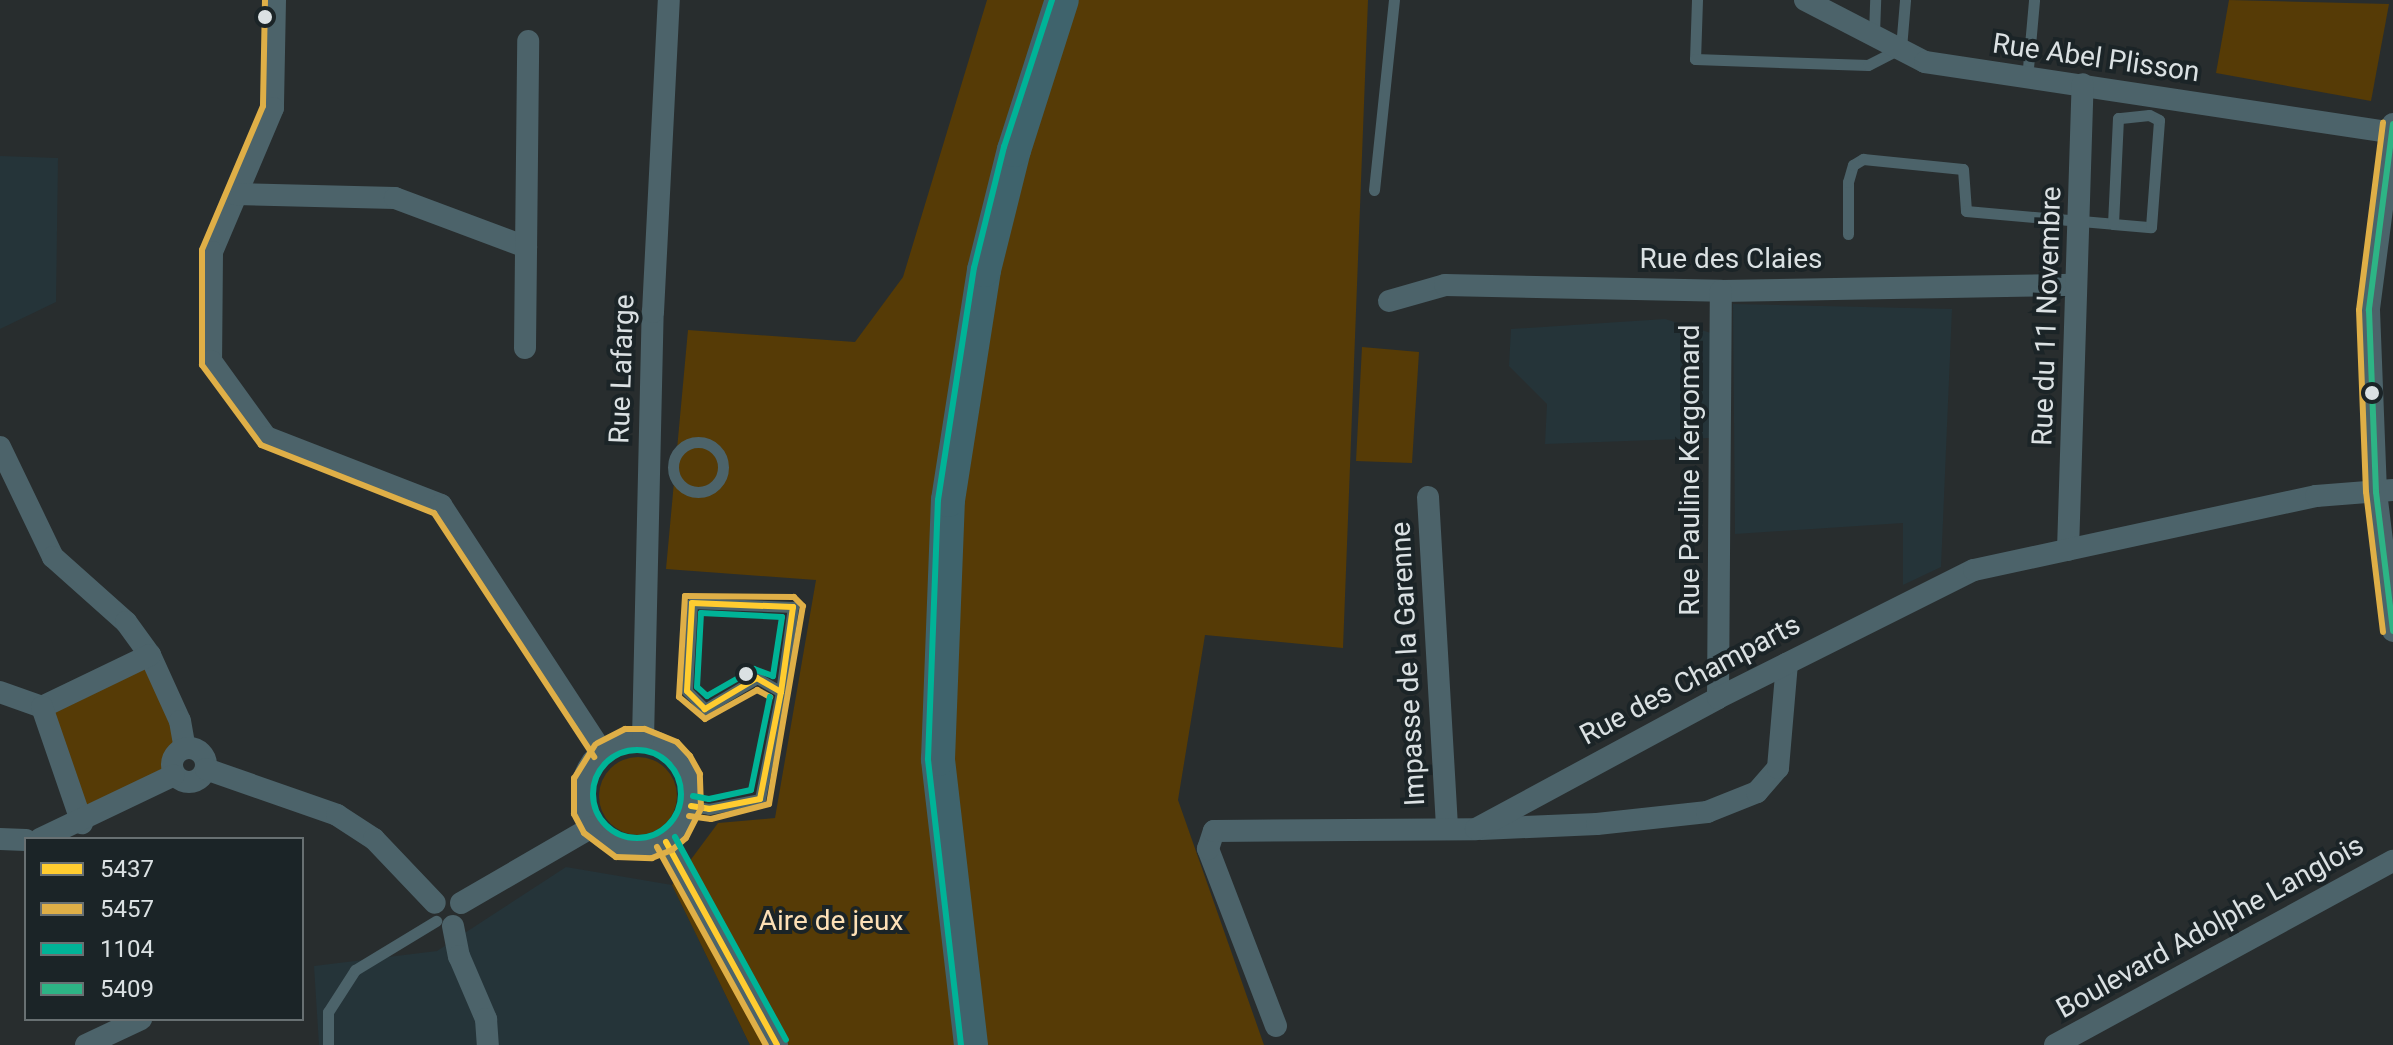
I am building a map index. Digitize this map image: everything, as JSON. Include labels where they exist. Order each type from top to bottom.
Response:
[{"type":"main road","points":[[971,1045],[938,759],[948,500],[984,270],[1014,150],[1062,0]]},
{"type":"street","points":[[275,0],[273,108],[212,252],[211,361],[266,437],[441,505],[602,752]]},
{"type":"street","name":"Rue Lafarge","points":[[643,739],[649,470],[669,0]]},
{"type":"street","name":"Rue Abel Plisson","points":[[1805,0],[1925,62],[2393,130]]},
{"type":"street","points":[[525,348],[528,41]]},
{"type":"street","name":"Rue du 11 Novembre","points":[[2068,550],[2076,285],[2081,221],[2083,84]]},
{"type":"street","points":[[2393,130],[2369,310],[2393,631]]},
{"type":"street","points":[[235,194],[395,198],[526,247]]},
{"type":"street","name":"Rue des Claies","points":[[1389,301],[1445,285],[1721,291],[2076,285]]},
{"type":"street","name":"Rue Pauline Kergomard","points":[[1718,698],[1721,291]]},
{"type":"street","points":[[0,447],[53,557],[126,622],[150,655],[180,721],[185,748]]},
{"type":"street","name":"Rue des Champarts","points":[[1476,829],[1718,698],[1974,570],[2316,496],[2384,491]]},
{"type":"street","name":"Impasse de la Garenne","points":[[1428,497],[1447,828]]},
{"type":"street","points":[[0,692],[42,707],[150,655]]},
{"type":"street","points":[[1276,1026],[1208,849],[1214,831],[1476,829],[1707,812],[1757,792],[1778,768],[1787,663]]},
{"type":"street","points":[[42,707],[82,823]]},
{"type":"street","points":[[628,739],[643,739],[658,743],[682,762],[693,791],[691,806],[686,820],[666,842],[651,848],[618,847],[592,827],[582,796],[591,764],[602,752],[628,739]]},
{"type":"street","points":[[185,748],[201,752],[206,769]]},
{"type":"street","points":[[174,775],[172,759],[185,748]]},
{"type":"street","points":[[174,775],[189,783],[206,769]]},
{"type":"street","points":[[206,769],[337,815],[374,839],[441,917],[486,1019],[488,1045]]},
{"type":"street","points":[[45,837],[82,823],[174,775]]},
{"type":"street","points":[[441,917],[463,916],[461,903],[592,827]]},
{"type":"street","points":[[0,839],[24,840]]},
{"type":"street","points":[[666,842],[777,1045]]},
{"type":"street","name":"Boulevard Adolphe Langlois","points":[[2055,1045],[2393,861]]},
{"type":"street","points":[[86,1045],[137,1021]]},
{"type":"lane","points":[[1374,190],[1394,0]]},
{"type":"lane","points":[[1697,0],[1695,59],[1868,65],[1901,48],[1905,0]]},
{"type":"lane","points":[[1874,34],[1875,0]]},
{"type":"lane","points":[[2027,79],[2034,0]]},
{"type":"lane","points":[[1848,234],[1848,182],[1853,165],[1863,159],[1963,169],[1966,211],[2113,224],[2151,227],[2159,120],[2149,115],[2118,118],[2113,224]]},
{"type":"lane","points":[[698,442],[714,448],[722,462],[716,485],[702,492],[680,485],[673,471],[682,448],[698,442]]},
{"type":"lane","points":[[649,470],[673,471]]},
{"type":"lane","points":[[691,806],[709,809],[760,799],[781,692],[793,607],[692,603],[687,691],[705,709],[757,678],[781,692]]},
{"type":"lane","points":[[328,1045],[328,1012],[355,970],[441,917]]},
{"type":"shaded area","points":[[0,156],[58,158],[56,302],[0,329]]},
{"type":"shaded area","points":[[1733,304],[1952,309],[1941,567],[1903,585],[1903,523],[1735,534]]},
{"type":"shaded area","points":[[1665,319],[1711,333],[1709,438],[1545,444],[1547,404],[1509,366],[1511,329]]},
{"type":"shaded area","points":[[566,867],[672,885],[750,1045],[319,1045],[314,966],[437,951]]},
{"type":"green space","name":"Aire de jeux","points":[[987,0],[1368,0],[1343,648],[1205,635],[1178,800],[1264,1045],[750,1045],[672,885],[718,823],[775,818],[816,580],[666,569],[688,330],[855,342],[903,277]]},
{"type":"green space","points":[[2229,0],[2389,4],[2371,101],[2216,73]]},
{"type":"green space","points":[[1362,347],[1419,352],[1412,463],[1356,461]]},
{"type":"green space","points":[[150,655],[180,750],[172,770],[85,817],[42,707]]},
{"type":"green space","points":[[630,757],[646,757],[660,763],[671,774],[677,796],[671,818],[660,829],[646,835],[630,835],[616,829],[605,818],[599,804],[599,788],[605,774],[616,763]]},
{"type":"transit line","name":"5457","points":[[265,0],[263,106],[202,250],[202,365],[261,445],[434,513],[594,757]]},
{"type":"transit line","name":"1104","points":[[961,1045],[928,759],[938,500],[974,268],[1004,147],[1052,0]]},
{"type":"transit line","name":"5457","points":[[2383,123],[2359,310],[2366,492],[2383,632]]},
{"type":"transit line","name":"5409","points":[[2393,124],[2369,310],[2376,492],[2393,631]]},
{"type":"transit line","name":"5457","points":[[689,816],[711,819],[769,804],[803,606],[794,597],[685,596],[679,697],[705,719],[757,690],[770,697]]},
{"type":"transit line","name":"5437","points":[[692,603],[793,607],[781,692],[757,678],[705,709],[687,691],[692,603]]},
{"type":"transit line","name":"1104","points":[[701,613],[782,617],[773,676],[754,669],[707,696],[697,687],[701,613]]},
{"type":"transit line","name":"5437","points":[[691,806],[709,809],[760,799],[781,692]]},
{"type":"transit line","name":"1104","points":[[693,796],[709,799],[751,790],[770,697]]},
{"type":"transit line","name":"5457","points":[[595,745],[574,778],[574,814],[584,833],[616,857],[652,858],[672,850],[686,838],[701,808],[700,774],[690,756],[677,742],[644,729],[625,729],[597,743]]},
{"type":"transit line","name":"1104","points":[[637,750],[654,753],[668,763],[678,777],[681,794],[678,811],[668,825],[654,835],[637,838],[620,835],[606,825],[596,811],[593,794],[596,777],[606,763],[620,753],[637,750]]},
{"type":"transit line","name":"1104","points":[[675,837],[786,1040]]},
{"type":"transit line","name":"5437","points":[[666,842],[777,1045]]},
{"type":"transit line","name":"5457","points":[[657,847],[766,1045]]}]
